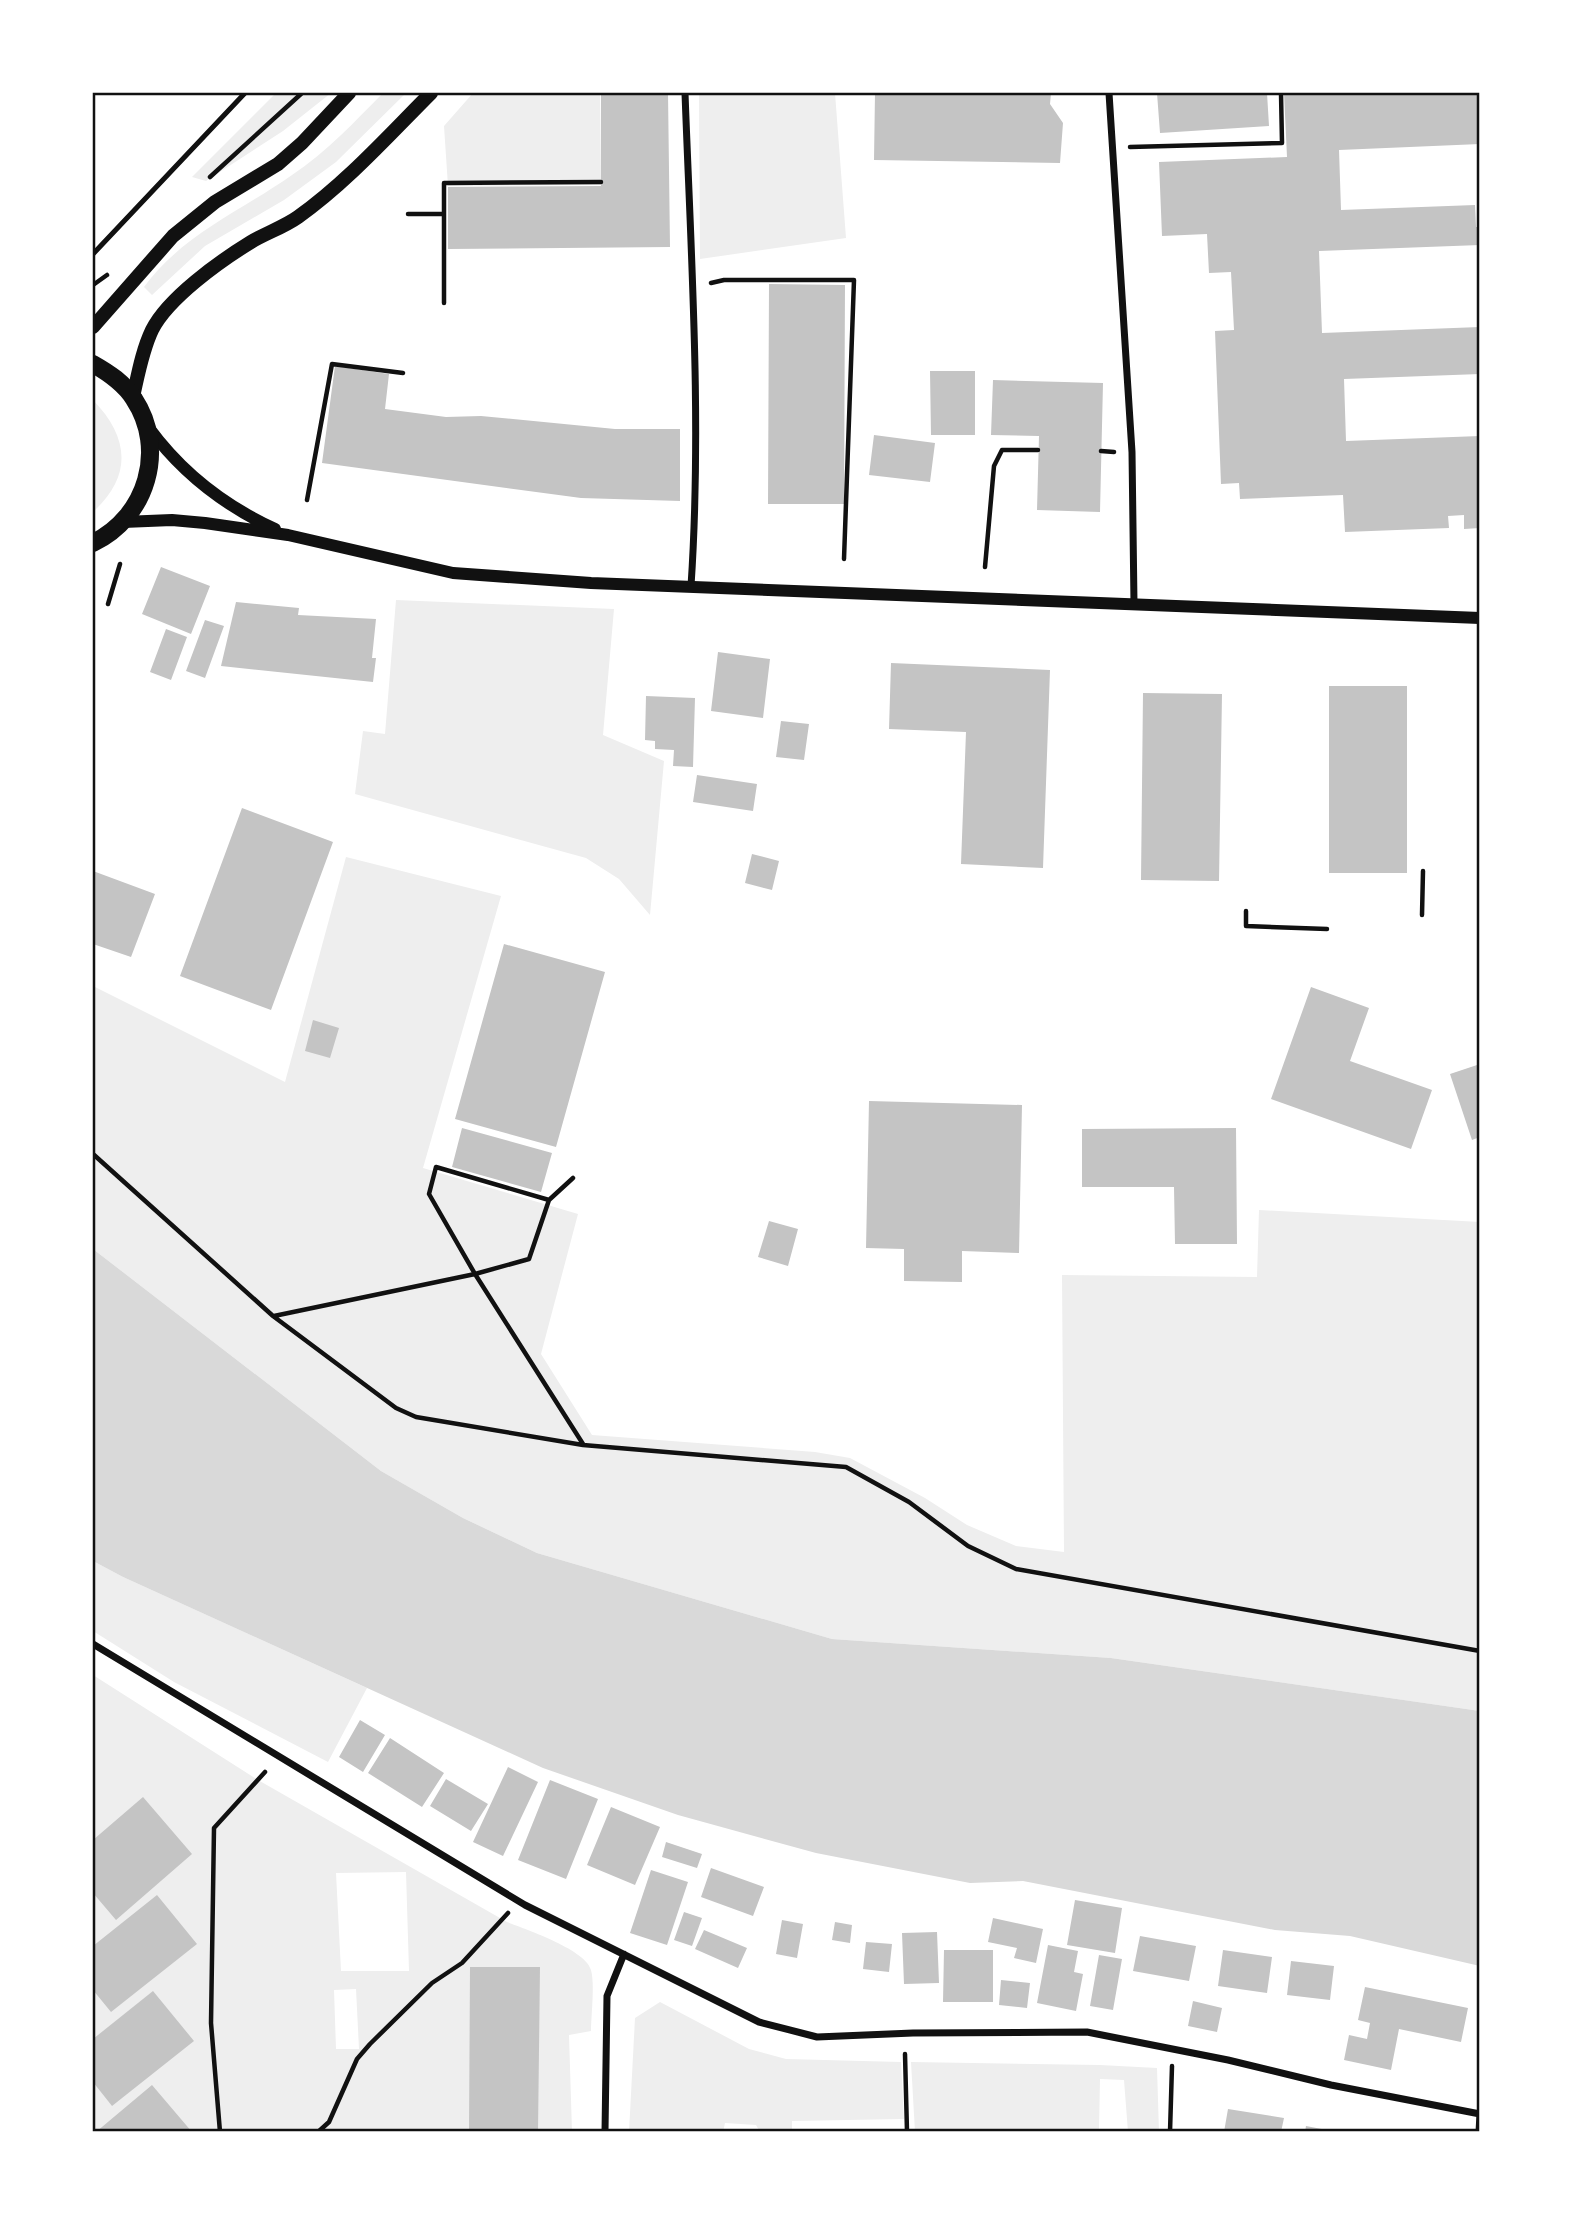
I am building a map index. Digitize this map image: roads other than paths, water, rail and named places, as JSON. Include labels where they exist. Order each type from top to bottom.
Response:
[{"type":"main road","points":[[93,327],[173,236],[215,202],[278,164],[302,143],[349,93]]},
{"type":"main road","points":[[133,397],[144,351],[163,312],[218,265],[296,218],[340,184],[431,93]]},
{"type":"main road","points":[[93,364],[122,384],[133,397],[146,422],[150,449],[148,475],[138,500],[123,522],[93,542]]},
{"type":"street","points":[[685,93],[693,320],[695,537],[691,586]]},
{"type":"street","points":[[1109,93],[1132,452],[1134,603]]},
{"type":"street","points":[[146,422],[166,450],[196,479],[243,514],[288,535]]},
{"type":"street","points":[[123,522],[172,520],[288,535],[453,573],[591,583],[1480,618]]},
{"type":"street","points":[[93,1644],[525,1905],[759,2022],[817,2037],[913,2033],[1087,2032],[1480,2114],[1479,2132]]},
{"type":"street","points":[[605,2132],[607,1996],[624,1954]]},
{"type":"lane","points":[[93,254],[245,93]]}]
